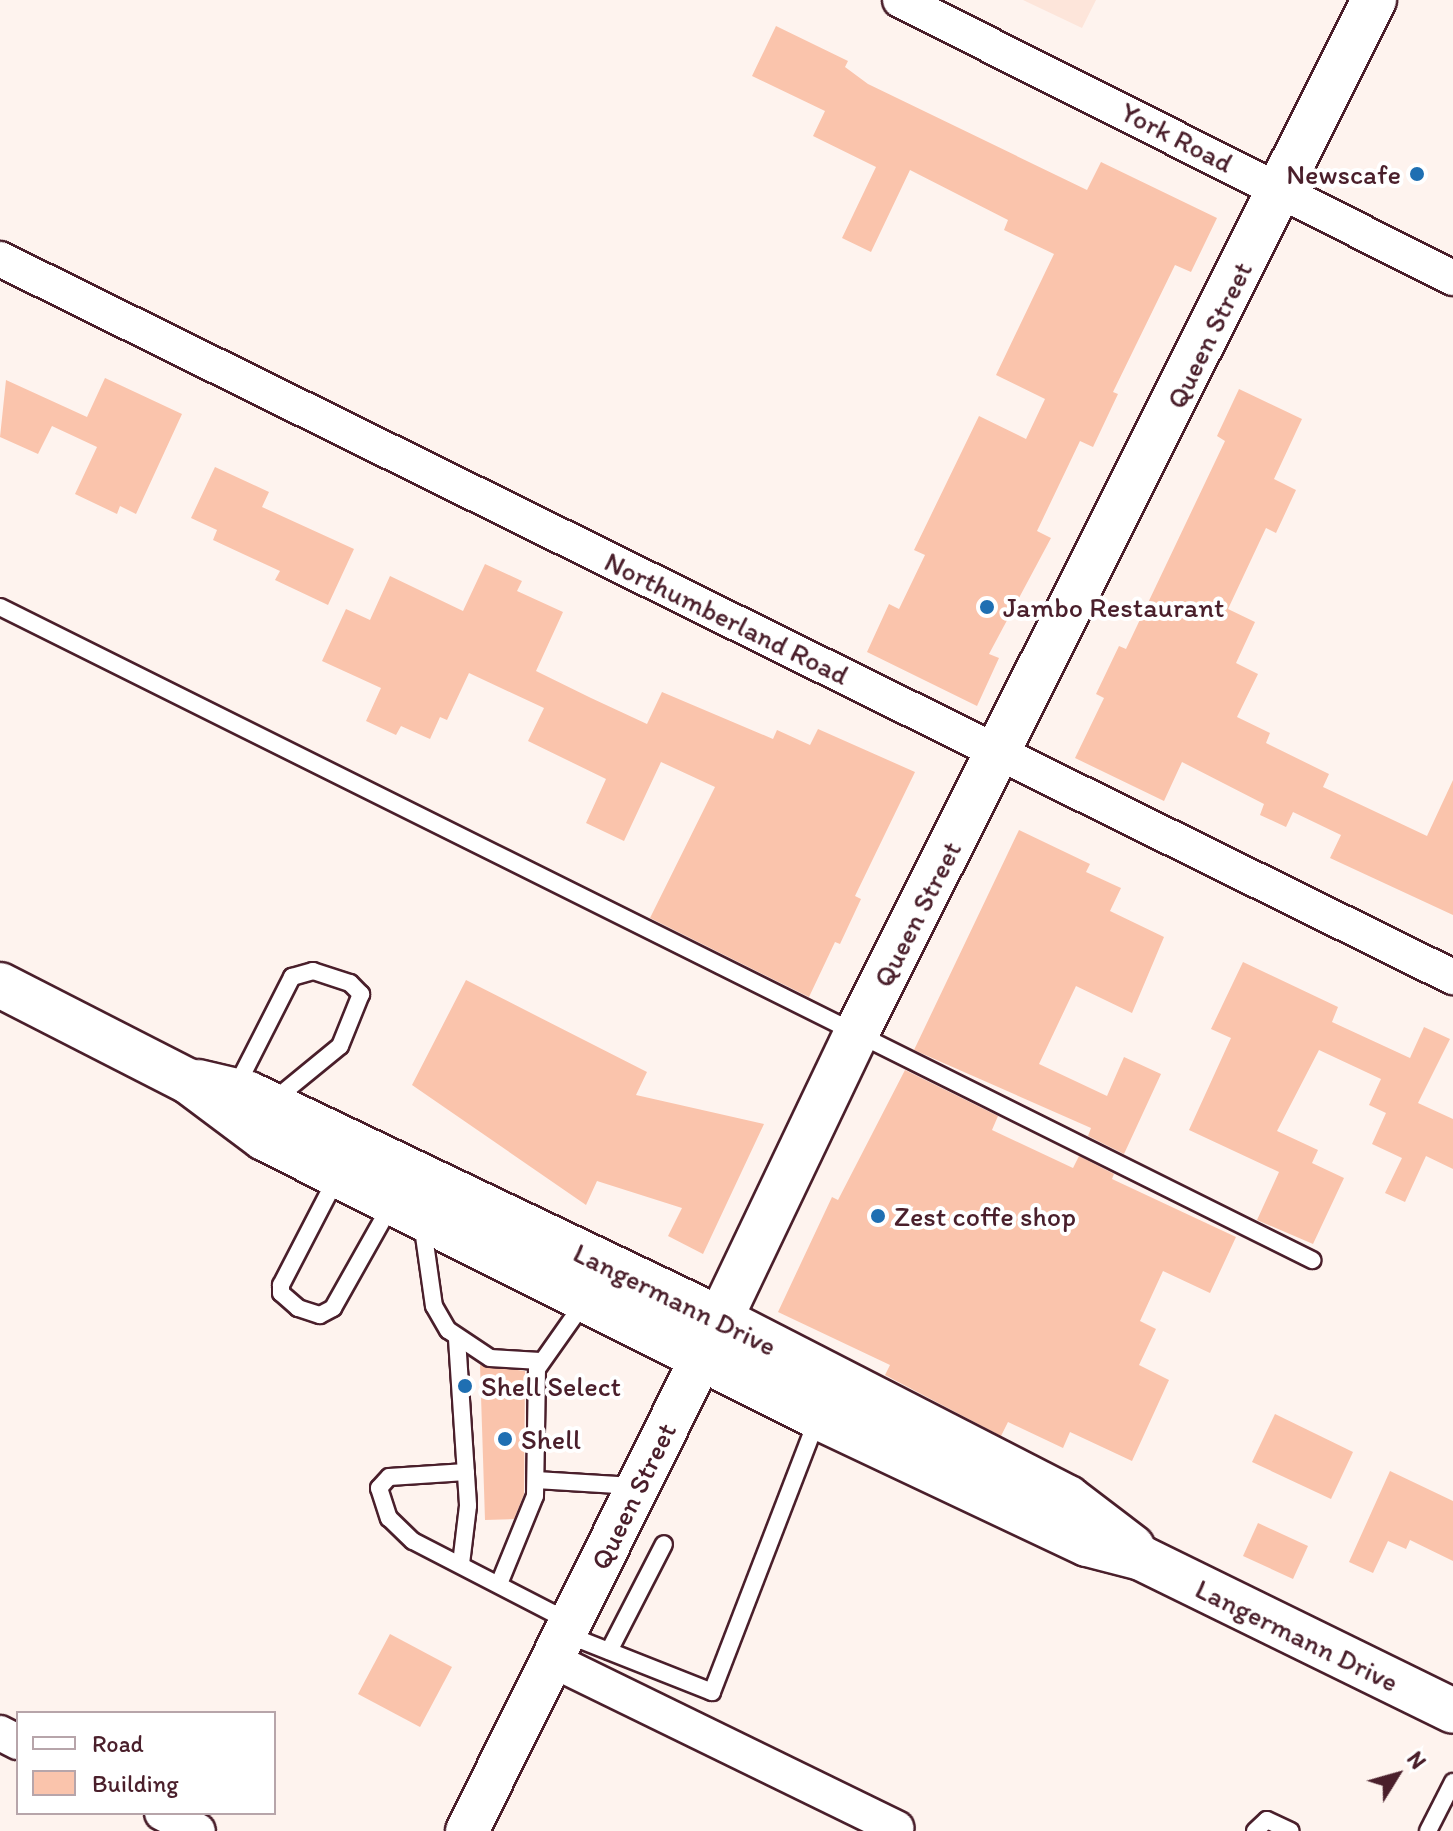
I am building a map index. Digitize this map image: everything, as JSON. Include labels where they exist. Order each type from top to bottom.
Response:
[{"type":"main road","name":"Queen Street","points":[[702,1357],[855,1036],[1374,0]]},
{"type":"main road","name":"Langermann Drive","points":[[0,985],[188,1081],[245,1127],[818,1417],[1087,1544],[1141,1558],[1453,1711]]},
{"type":"main road","name":"Langermann Drive","points":[[188,1081],[252,1096],[720,1319],[1068,1498],[1117,1531],[1141,1558]]},
{"type":"street","name":"York Road","points":[[900,0],[1453,278]]},
{"type":"street","name":"Northumberland Road","points":[[0,259],[1453,977]]},
{"type":"street","name":"Queen Street","points":[[467,1831],[565,1640],[702,1357]]},
{"type":"street","points":[[565,1640],[897,1828]]},
{"type":"street","points":[[166,1815],[198,1831]]},
{"type":"lane","points":[[0,607],[855,1036],[1312,1260]]},
{"type":"lane","points":[[313,971],[350,983],[361,994],[340,1046],[252,1096],[292,977],[313,971]]},
{"type":"lane","points":[[338,1176],[281,1285],[281,1293],[298,1308],[320,1315],[333,1308],[407,1211]]},
{"type":"lane","points":[[407,1211],[434,1306],[457,1339],[490,1358],[540,1361]]},
{"type":"lane","points":[[499,1584],[530,1519],[536,1480],[532,1421],[540,1361],[586,1299]]},
{"type":"lane","points":[[457,1339],[466,1472],[461,1564]]},
{"type":"lane","points":[[466,1472],[399,1474],[379,1488],[396,1527],[499,1584],[565,1640],[609,1651],[712,1692],[818,1417]]},
{"type":"lane","points":[[536,1480],[638,1486]]},
{"type":"lane","points":[[609,1651],[664,1544]]},
{"type":"lane","points":[[1428,1831],[1453,1782]]},
{"type":"lane","points":[[1255,1831],[1267,1820],[1291,1831]]},
{"type":"shaded area","points":[[1023,0],[1096,0],[1082,28]]},
{"type":"building","points":[[776,26],[848,61],[845,67],[868,84],[1087,190],[1101,162],[1217,218],[1191,272],[1175,265],[1113,392],[1118,394],[1093,447],[1080,441],[1037,531],[1051,538],[989,654],[999,658],[977,706],[867,652],[889,604],[899,609],[925,555],[914,550],[979,416],[1026,439],[1045,399],[996,375],[1054,254],[1004,230],[1008,220],[910,170],[871,252],[842,238],[876,167],[813,136],[825,111],[752,76]]},
{"type":"building","points":[[105,378],[182,414],[136,514],[120,506],[117,514],[75,494],[97,447],[52,426],[38,454],[0,437],[6,380],[87,417]]},
{"type":"building","points":[[1239,389],[1302,419],[1274,479],[1296,490],[1276,533],[1266,528],[1228,609],[1255,622],[1236,663],[1258,674],[1237,717],[1270,733],[1266,743],[1329,774],[1323,787],[1427,836],[1453,780],[1453,915],[1330,858],[1341,835],[1293,812],[1286,827],[1260,815],[1264,804],[1182,762],[1164,801],[1075,758],[1104,698],[1096,694],[1119,646],[1126,649],[1225,441],[1217,436]]},
{"type":"building","points":[[215,467],[269,492],[262,507],[354,549],[328,605],[275,580],[280,571],[213,540],[217,530],[191,518]]},
{"type":"building","points":[[485,564],[522,581],[517,591],[563,612],[536,671],[591,698],[647,724],[662,692],[773,739],[777,730],[810,745],[818,729],[915,772],[855,896],[861,899],[840,944],[835,942],[809,997],[650,918],[715,787],[661,762],[624,841],[586,823],[606,779],[528,741],[544,708],[469,673],[447,720],[440,717],[430,739],[401,726],[396,735],[366,721],[381,688],[322,661],[346,609],[370,620],[390,576],[463,611]]},
{"type":"building","points":[[1019,830],[1090,864],[1086,872],[1121,888],[1110,911],[1164,937],[1132,1013],[1076,986],[1039,1064],[1107,1096],[1124,1057],[1161,1074],[1124,1154],[1088,1136],[1091,1128],[914,1050]]},
{"type":"building","points":[[1243,962],[1338,1007],[1332,1022],[1410,1058],[1424,1027],[1450,1039],[1418,1103],[1453,1119],[1453,1169],[1426,1156],[1405,1202],[1385,1193],[1402,1158],[1372,1144],[1386,1113],[1369,1105],[1381,1079],[1319,1050],[1277,1131],[1318,1150],[1312,1163],[1344,1178],[1313,1244],[1257,1220],[1279,1172],[1189,1130],[1231,1038],[1211,1029]]},
{"type":"building","points":[[466,980],[647,1072],[636,1095],[764,1124],[703,1254],[668,1236],[682,1208],[597,1181],[586,1205],[412,1085]]},
{"type":"building","points":[[905,1070],[998,1116],[992,1130],[1073,1168],[1079,1156],[1114,1174],[1112,1179],[1236,1237],[1210,1293],[1163,1271],[1140,1321],[1156,1329],[1139,1365],[1169,1380],[1132,1461],[1070,1432],[1063,1448],[1008,1422],[1001,1436],[885,1375],[890,1365],[778,1312],[832,1197],[838,1200]]},
{"type":"building","points":[[480,1365],[525,1371],[524,1494],[514,1519],[485,1520]]},
{"type":"building","points":[[1275,1414],[1353,1452],[1331,1499],[1252,1462]]},
{"type":"building","points":[[1390,1471],[1453,1501],[1453,1561],[1410,1540],[1406,1549],[1388,1541],[1373,1573],[1349,1562]]},
{"type":"building","points":[[1258,1523],[1308,1546],[1293,1579],[1243,1556]]},
{"type":"building","points":[[390,1634],[452,1667],[420,1727],[358,1694]]},
{"type":"place","name":"Newscafe","points":[[1417,174]]},
{"type":"place","name":"Jambo Restaurant","points":[[987,607]]},
{"type":"place","name":"Zest coffe shop","points":[[878,1216]]},
{"type":"place","name":"Shell Select","points":[[465,1386]]},
{"type":"place","name":"Shell","points":[[505,1439]]}]
